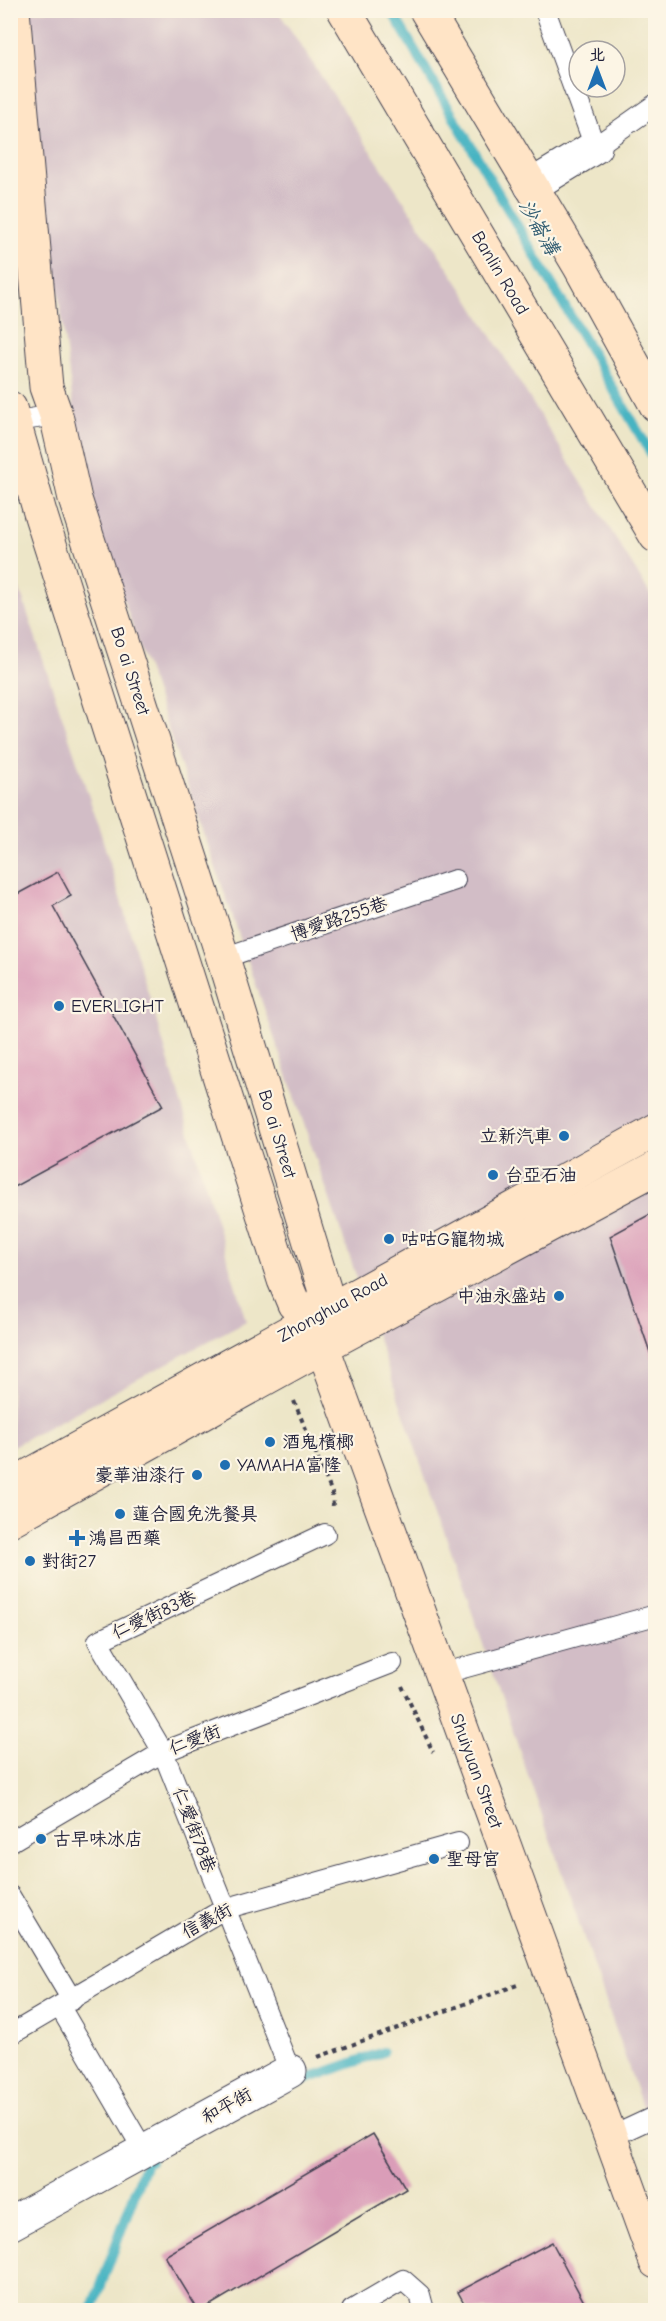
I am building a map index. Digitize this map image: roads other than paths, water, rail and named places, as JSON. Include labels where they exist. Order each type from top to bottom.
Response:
[{"type":"street","name":"Bo ai Street","points":[[13,10],[46,387],[56,415],[75,499],[224,958],[324,1288],[317,1333]]},
{"type":"street","name":"Banlin Road","points":[[344,10],[656,536]]},
{"type":"street","points":[[426,10],[580,267],[656,405]]},
{"type":"street","points":[[531,186],[595,147]]},
{"type":"street","name":"Bo ai Street","points":[[11,417],[284,1280],[294,1304],[317,1333]]},
{"type":"street","name":"Zhonghua Road","points":[[10,1520],[656,1130]]},
{"type":"street","name":"Zhonghua Road","points":[[10,1486],[656,1168]]},
{"type":"street","name":"Shuiyuan Street","points":[[317,1333],[656,2262]]},
{"type":"street","name":"和平街","points":[[10,2224],[300,2066]]},
{"type":"lane","points":[[545,10],[595,147],[656,104]]},
{"type":"lane","points":[[11,417],[56,415]]},
{"type":"lane","name":"博愛路255巷","points":[[224,958],[455,880]]},
{"type":"lane","name":"仁愛街83巷","points":[[163,1752],[98,1641],[326,1534]]},
{"type":"lane","points":[[441,1674],[656,1615]]},
{"type":"lane","name":"仁愛街","points":[[13,1834],[163,1752],[392,1663]]},
{"type":"lane","name":"仁愛街78巷","points":[[163,1752],[224,1909]]},
{"type":"lane","name":"信義街","points":[[10,2035],[224,1909],[458,1843]]},
{"type":"lane","points":[[10,1896],[144,2151]]},
{"type":"lane","points":[[224,1909],[300,2066]]},
{"type":"lane","points":[[611,2137],[656,2116]]},
{"type":"lane","points":[[352,2310],[403,2280],[420,2295],[424,2310]]},
{"type":"waterway","name":"沙崙溝","points":[[391,10],[656,462]]},
{"type":"waterway","points":[[293,2084],[383,2052]]},
{"type":"waterway","points":[[92,2310],[146,2162],[150,2161]]},
{"type":"place","name":"EVERLIGHT","points":[[59,1006]]},
{"type":"place","name":"立新汽車","points":[[564,1136]]},
{"type":"place","name":"台亞石油","points":[[493,1175]]},
{"type":"place","name":"咕咕G寵物城","points":[[389,1239]]},
{"type":"place","name":"中油永盛站","points":[[559,1296]]},
{"type":"place","name":"酒鬼檳榔","points":[[270,1442]]},
{"type":"place","name":"YAMAHA富隆","points":[[225,1465]]},
{"type":"place","name":"豪華油漆行","points":[[197,1475]]},
{"type":"place","name":"蓮合國免洗餐具","points":[[120,1514]]},
{"type":"place","name":"鴻昌西藥","points":[[77,1538]]},
{"type":"place","name":"對街27","points":[[30,1561]]},
{"type":"place","name":"古早味冰店","points":[[41,1839]]},
{"type":"place","name":"聖母宮","points":[[434,1859]]}]
